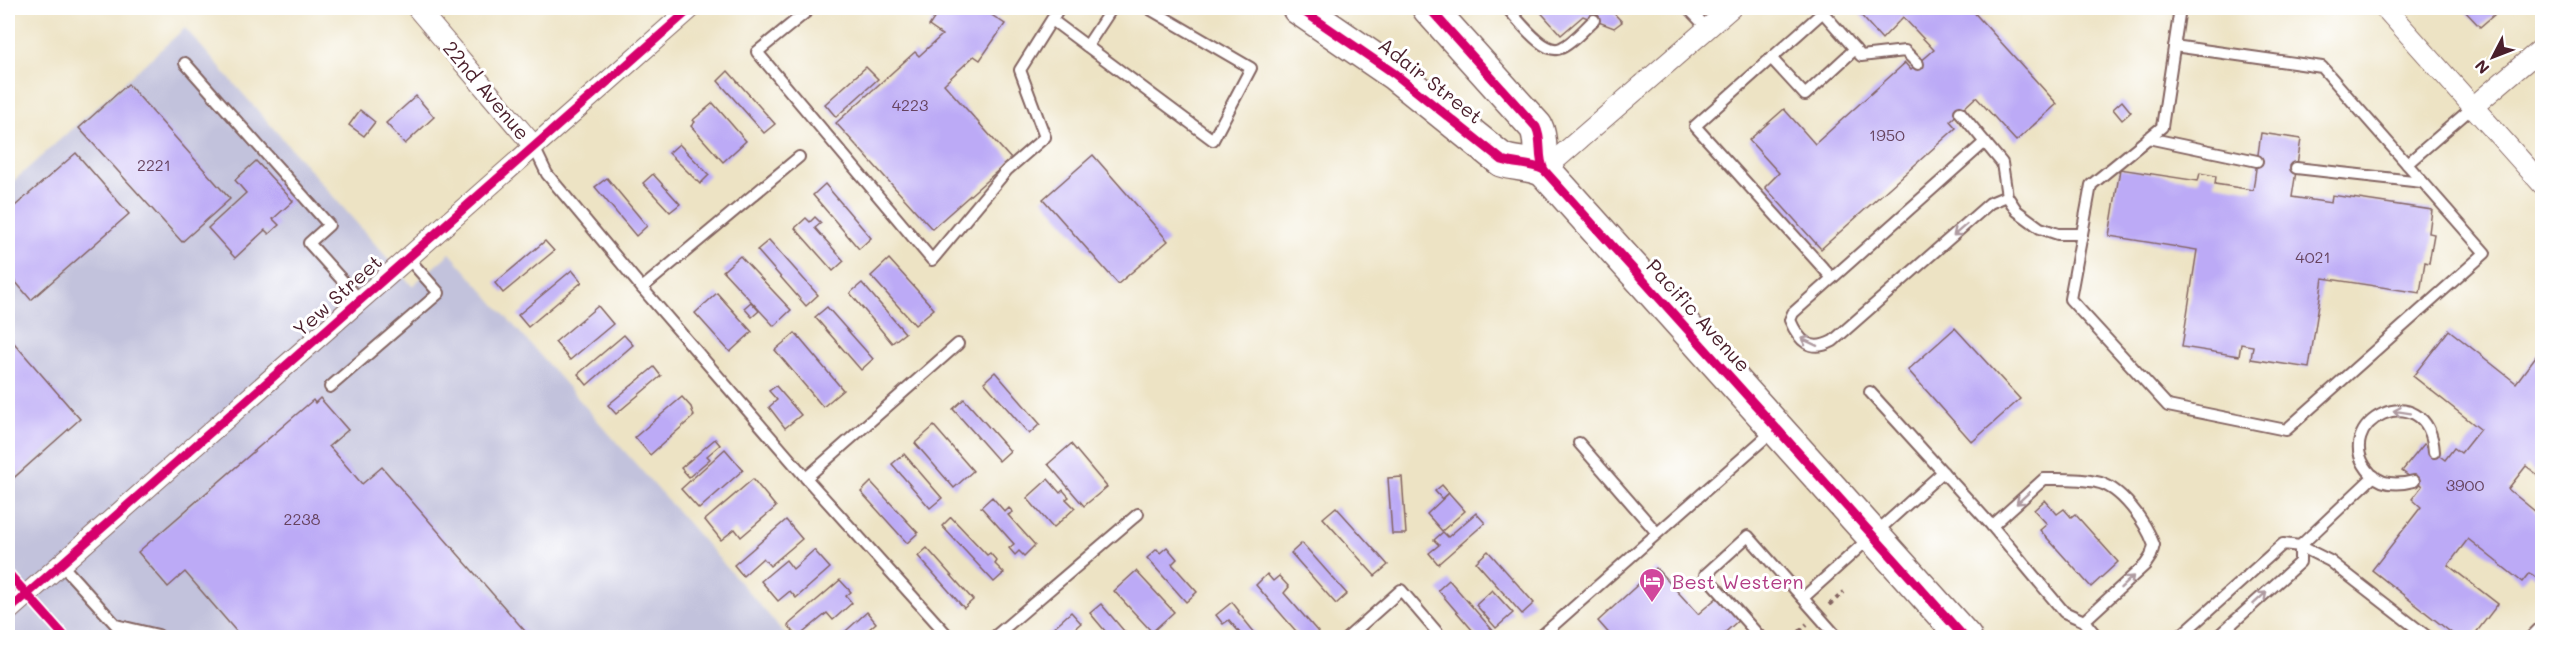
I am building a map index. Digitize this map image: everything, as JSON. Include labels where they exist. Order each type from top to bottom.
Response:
[{"type":"highway","name":"Adair Street","points":[[1299,8],[1395,74],[1502,160],[1512,164],[1535,166],[1544,170]]},
{"type":"highway","points":[[1430,8],[1536,127],[1540,136],[1540,161],[1544,170]]},
{"type":"highway","name":"Pacific Avenue","points":[[1544,170],[1965,638]]},
{"type":"street","name":"22nd Avenue","points":[[417,8],[533,145]]},
{"type":"street","name":"Yew Street","points":[[8,611],[533,145],[691,8]]},
{"type":"street","points":[[1544,170],[1731,8]]},
{"type":"street","points":[[2385,8],[2542,184]]},
{"type":"street","points":[[2474,106],[2542,48]]},
{"type":"lane","points":[[811,8],[757,52],[932,260],[1007,170],[1045,137],[1020,70],[1059,8]]},
{"type":"lane","points":[[1087,46],[1112,8]]},
{"type":"lane","points":[[1052,20],[1213,140],[1251,68],[1148,8]]},
{"type":"lane","points":[[1507,8],[1530,34],[1549,48],[1558,50],[1594,20]]},
{"type":"lane","points":[[1688,8],[1707,28]]},
{"type":"lane","points":[[2174,46],[2322,67],[2485,254],[2286,430],[2168,406],[2070,300],[2091,185],[2162,127],[2174,46],[2180,8]]},
{"type":"lane","points":[[1832,278],[1695,126],[1821,10],[1861,56],[1905,51],[1918,64]]},
{"type":"lane","points":[[1771,58],[1805,95],[1855,50]]},
{"type":"lane","points":[[185,63],[329,225],[309,243],[359,299]]},
{"type":"lane","points":[[2407,164],[2474,106]]},
{"type":"lane","points":[[1960,112],[2002,163],[2007,196],[2017,212],[2040,228],[2058,234],[2082,234]]},
{"type":"lane","points":[[2148,138],[2257,161]]},
{"type":"lane","points":[[1985,142],[1793,313],[1790,320],[1800,338],[1814,346],[1823,347],[1833,341],[1990,203],[2007,196]]},
{"type":"lane","points":[[533,145],[547,174],[642,288],[806,478],[950,638]]},
{"type":"lane","points":[[642,288],[799,157]]},
{"type":"lane","points":[[2296,168],[2422,182]]},
{"type":"lane","points":[[330,387],[439,293],[407,257]]},
{"type":"lane","points":[[806,478],[958,344]]},
{"type":"lane","points":[[1870,392],[1992,526],[2064,612],[2084,621],[2098,638]]},
{"type":"lane","points":[[2414,481],[2400,485],[2393,484],[2373,476],[2364,466],[2360,452],[2360,438],[2366,425],[2376,416],[2390,410],[2404,410],[2417,415],[2427,425],[2433,438],[2434,452]]},
{"type":"lane","points":[[1539,638],[1776,428]]},
{"type":"lane","points":[[1579,442],[1657,532]]},
{"type":"lane","points":[[1803,598],[1943,472]]},
{"type":"lane","points":[[2216,638],[2300,562],[2300,546],[2373,476]]},
{"type":"lane","points":[[1992,526],[2044,479],[2098,482],[2113,489],[2126,502],[2150,532],[2154,545],[2151,556],[2145,565],[2084,621]]},
{"type":"lane","points":[[993,638],[1138,514]]},
{"type":"lane","points":[[1761,638],[1705,574],[1748,536],[1838,638]]},
{"type":"lane","points":[[2178,638],[2283,544],[2300,546],[2330,561],[2428,638]]},
{"type":"lane","points":[[61,564],[116,625],[158,635],[160,638]]},
{"type":"lane","points":[[1347,638],[1401,591],[1442,638]]},
{"type":"lane","points":[[2530,638],[2542,626]]},
{"type":"shaded area","points":[[185,28],[412,286],[450,253],[788,637],[8,637],[8,186]]},
{"type":"building","points":[[941,8],[981,8],[1005,24],[980,60],[974,56],[944,84],[1011,159],[932,229],[836,123],[915,52],[919,56],[942,35],[929,26]]},
{"type":"building","points":[[1537,8],[1609,8],[1622,22],[1614,28],[1583,16],[1561,35]]},
{"type":"building","points":[[1864,8],[1970,8],[2057,104],[2016,141],[1976,97],[1950,121],[1956,128],[1821,249],[1765,187],[1779,173],[1749,140],[1784,109],[1815,144],[1905,63],[1911,70],[1934,50],[1903,17],[1882,39],[1858,12]]},
{"type":"building","points":[[2462,8],[2502,8],[2480,27]]},
{"type":"building","points":[[866,67],[878,79],[836,117],[825,104]]},
{"type":"building","points":[[728,71],[775,124],[764,133],[718,81]]},
{"type":"building","points":[[128,84],[230,199],[182,242],[79,128]]},
{"type":"building","points":[[416,96],[434,117],[405,144],[386,123]]},
{"type":"building","points":[[2122,101],[2131,112],[2122,120],[2113,109]]},
{"type":"building","points":[[713,103],[746,141],[723,162],[691,126],[695,122],[693,120]]},
{"type":"building","points":[[360,110],[375,122],[364,136],[349,125]]},
{"type":"building","points":[[2261,133],[2301,139],[2292,197],[2331,203],[2332,195],[2432,210],[2429,233],[2434,234],[2429,263],[2425,262],[2420,293],[2323,278],[2309,368],[2251,359],[2253,346],[2241,344],[2239,356],[2182,347],[2197,250],[2109,236],[2120,169],[2198,181],[2200,173],[2216,176],[2215,184],[2253,190]]},
{"type":"building","points":[[679,144],[709,175],[700,184],[669,153]]},
{"type":"building","points":[[76,153],[129,214],[31,300],[8,273],[8,212]]},
{"type":"building","points":[[1093,155],[1168,241],[1118,284],[1043,199]]},
{"type":"building","points":[[256,161],[293,201],[273,219],[279,225],[269,234],[265,230],[235,258],[208,228],[246,193],[235,180]]},
{"type":"building","points":[[653,174],[680,204],[670,212],[643,183]]},
{"type":"building","points":[[607,178],[647,226],[636,236],[595,187]]},
{"type":"building","points":[[825,184],[871,238],[859,249],[813,195]]},
{"type":"building","points":[[815,217],[821,223],[815,228],[844,261],[833,271],[795,228],[806,218],[810,222]]},
{"type":"building","points":[[769,240],[818,295],[806,306],[757,250]]},
{"type":"building","points":[[545,241],[554,251],[503,293],[495,283]]},
{"type":"building","points":[[740,256],[791,310],[774,326],[723,271]]},
{"type":"building","points":[[889,259],[934,309],[915,325],[871,276]]},
{"type":"building","points":[[572,270],[582,282],[528,327],[518,315]]},
{"type":"building","points":[[862,283],[905,333],[892,343],[850,293]]},
{"type":"building","points":[[717,293],[752,332],[730,352],[695,313]]},
{"type":"building","points":[[751,302],[759,311],[752,317],[744,308]]},
{"type":"building","points":[[598,306],[613,324],[570,360],[555,342]]},
{"type":"building","points":[[827,307],[873,359],[861,370],[815,317]]},
{"type":"building","points":[[1955,328],[2020,399],[1972,442],[1908,370]]},
{"type":"building","points":[[2449,330],[2516,383],[2542,348],[2542,478],[2526,466],[2508,489],[2542,517],[2542,569],[2536,577],[2529,573],[2522,582],[2468,539],[2448,565],[2498,604],[2472,638],[2458,638],[2372,570],[2421,507],[2412,499],[2422,486],[2402,471],[2424,444],[2445,460],[2454,448],[2461,453],[2480,429],[2413,376]]},
{"type":"building","points":[[795,333],[843,390],[823,407],[775,350]]},
{"type":"building","points":[[624,335],[633,345],[587,385],[578,374]]},
{"type":"building","points":[[8,336],[80,419],[8,483]]},
{"type":"building","points":[[654,367],[661,376],[616,414],[608,405]]},
{"type":"building","points":[[995,372],[1040,424],[1029,434],[984,382]]},
{"type":"building","points":[[776,386],[801,415],[785,428],[769,407],[777,400],[769,391]]},
{"type":"building","points":[[682,397],[691,407],[694,416],[650,455],[635,437]]},
{"type":"building","points":[[320,398],[348,430],[329,446],[362,484],[382,467],[531,638],[242,638],[185,572],[168,587],[138,552],[313,400],[315,403]]},
{"type":"building","points":[[964,399],[1010,451],[999,461],[953,409]]},
{"type":"building","points":[[934,426],[973,471],[954,488],[915,443]]},
{"type":"building","points":[[715,439],[720,445],[707,456],[710,459],[689,477],[681,468]]},
{"type":"building","points":[[1071,444],[1107,487],[1084,506],[1048,464]]},
{"type":"building","points":[[725,449],[743,470],[699,509],[681,489]]},
{"type":"building","points":[[904,454],[942,498],[930,508],[892,464]]},
{"type":"building","points":[[1402,477],[1406,534],[1392,534],[1388,478]]},
{"type":"building","points":[[753,479],[776,507],[741,537],[735,529],[721,540],[705,520]]},
{"type":"building","points":[[1048,479],[1060,493],[1063,490],[1069,497],[1066,499],[1075,508],[1053,528],[1027,498]]},
{"type":"building","points":[[871,482],[918,533],[907,543],[861,492]]},
{"type":"building","points":[[1442,485],[1449,493],[1442,499],[1435,491]]},
{"type":"building","points":[[1449,493],[1465,511],[1442,531],[1427,514]]},
{"type":"building","points":[[992,497],[1005,512],[1009,508],[1013,512],[1008,515],[1035,545],[1024,556],[1019,551],[1015,555],[1009,548],[1014,544],[981,507]]},
{"type":"building","points":[[2045,500],[2057,514],[2064,509],[2071,517],[2075,514],[2118,562],[2091,587],[2040,530],[2047,524],[2034,510]]},
{"type":"building","points":[[1336,507],[1388,565],[1375,576],[1323,518]]},
{"type":"building","points":[[1476,513],[1485,523],[1438,564],[1429,553],[1439,545],[1434,540],[1443,532],[1448,537]]},
{"type":"building","points":[[951,517],[987,555],[990,553],[997,561],[995,564],[1004,573],[994,582],[942,526]]},
{"type":"building","points":[[786,520],[802,539],[770,566],[763,558],[743,576],[734,565]]},
{"type":"building","points":[[1302,543],[1347,594],[1336,604],[1291,553]]},
{"type":"building","points":[[1167,547],[1177,559],[1172,564],[1197,592],[1186,602],[1147,558],[1157,549],[1160,553]]},
{"type":"building","points":[[927,548],[973,600],[964,608],[918,556]]},
{"type":"building","points":[[814,550],[830,568],[796,598],[790,591],[778,601],[761,581],[786,560],[793,569]]},
{"type":"building","points":[[1488,551],[1534,603],[1522,614],[1476,562]]},
{"type":"building","name":"Best Western","points":[[1656,568],[1698,614],[1720,595],[1741,618],[1719,638],[1613,638],[1598,621]]},
{"type":"building","points":[[1136,571],[1174,612],[1152,632],[1114,591]]},
{"type":"building","points":[[1267,574],[1273,581],[1279,576],[1289,587],[1284,593],[1318,632],[1311,638],[1302,638],[1256,585]]},
{"type":"building","points":[[840,580],[851,592],[846,596],[852,603],[833,620],[827,613],[798,637],[788,625]]},
{"type":"building","points":[[1449,580],[1495,633],[1490,638],[1479,638],[1438,590]]},
{"type":"building","points":[[1492,590],[1513,613],[1496,628],[1476,605]]},
{"type":"building","points":[[1232,602],[1259,638],[1244,638],[1229,620],[1223,624],[1216,615]]},
{"type":"building","points":[[1101,604],[1130,638],[1111,638],[1090,613]]},
{"type":"building","points":[[867,612],[876,623],[859,638],[838,638]]},
{"type":"building","points":[[1071,612],[1081,623],[1064,638],[1042,638]]},
{"type":"cycle path","points":[[8,611],[691,8]]},
{"type":"cycle path","points":[[1299,8],[1395,74],[1502,160],[1544,170]]},
{"type":"cycle path","points":[[1429,8],[1536,127],[1544,170],[1965,638]]},
{"type":"cycle path","points":[[8,573],[66,638]]},
{"type":"place","name":"Best Western","points":[[1652,604]]}]
